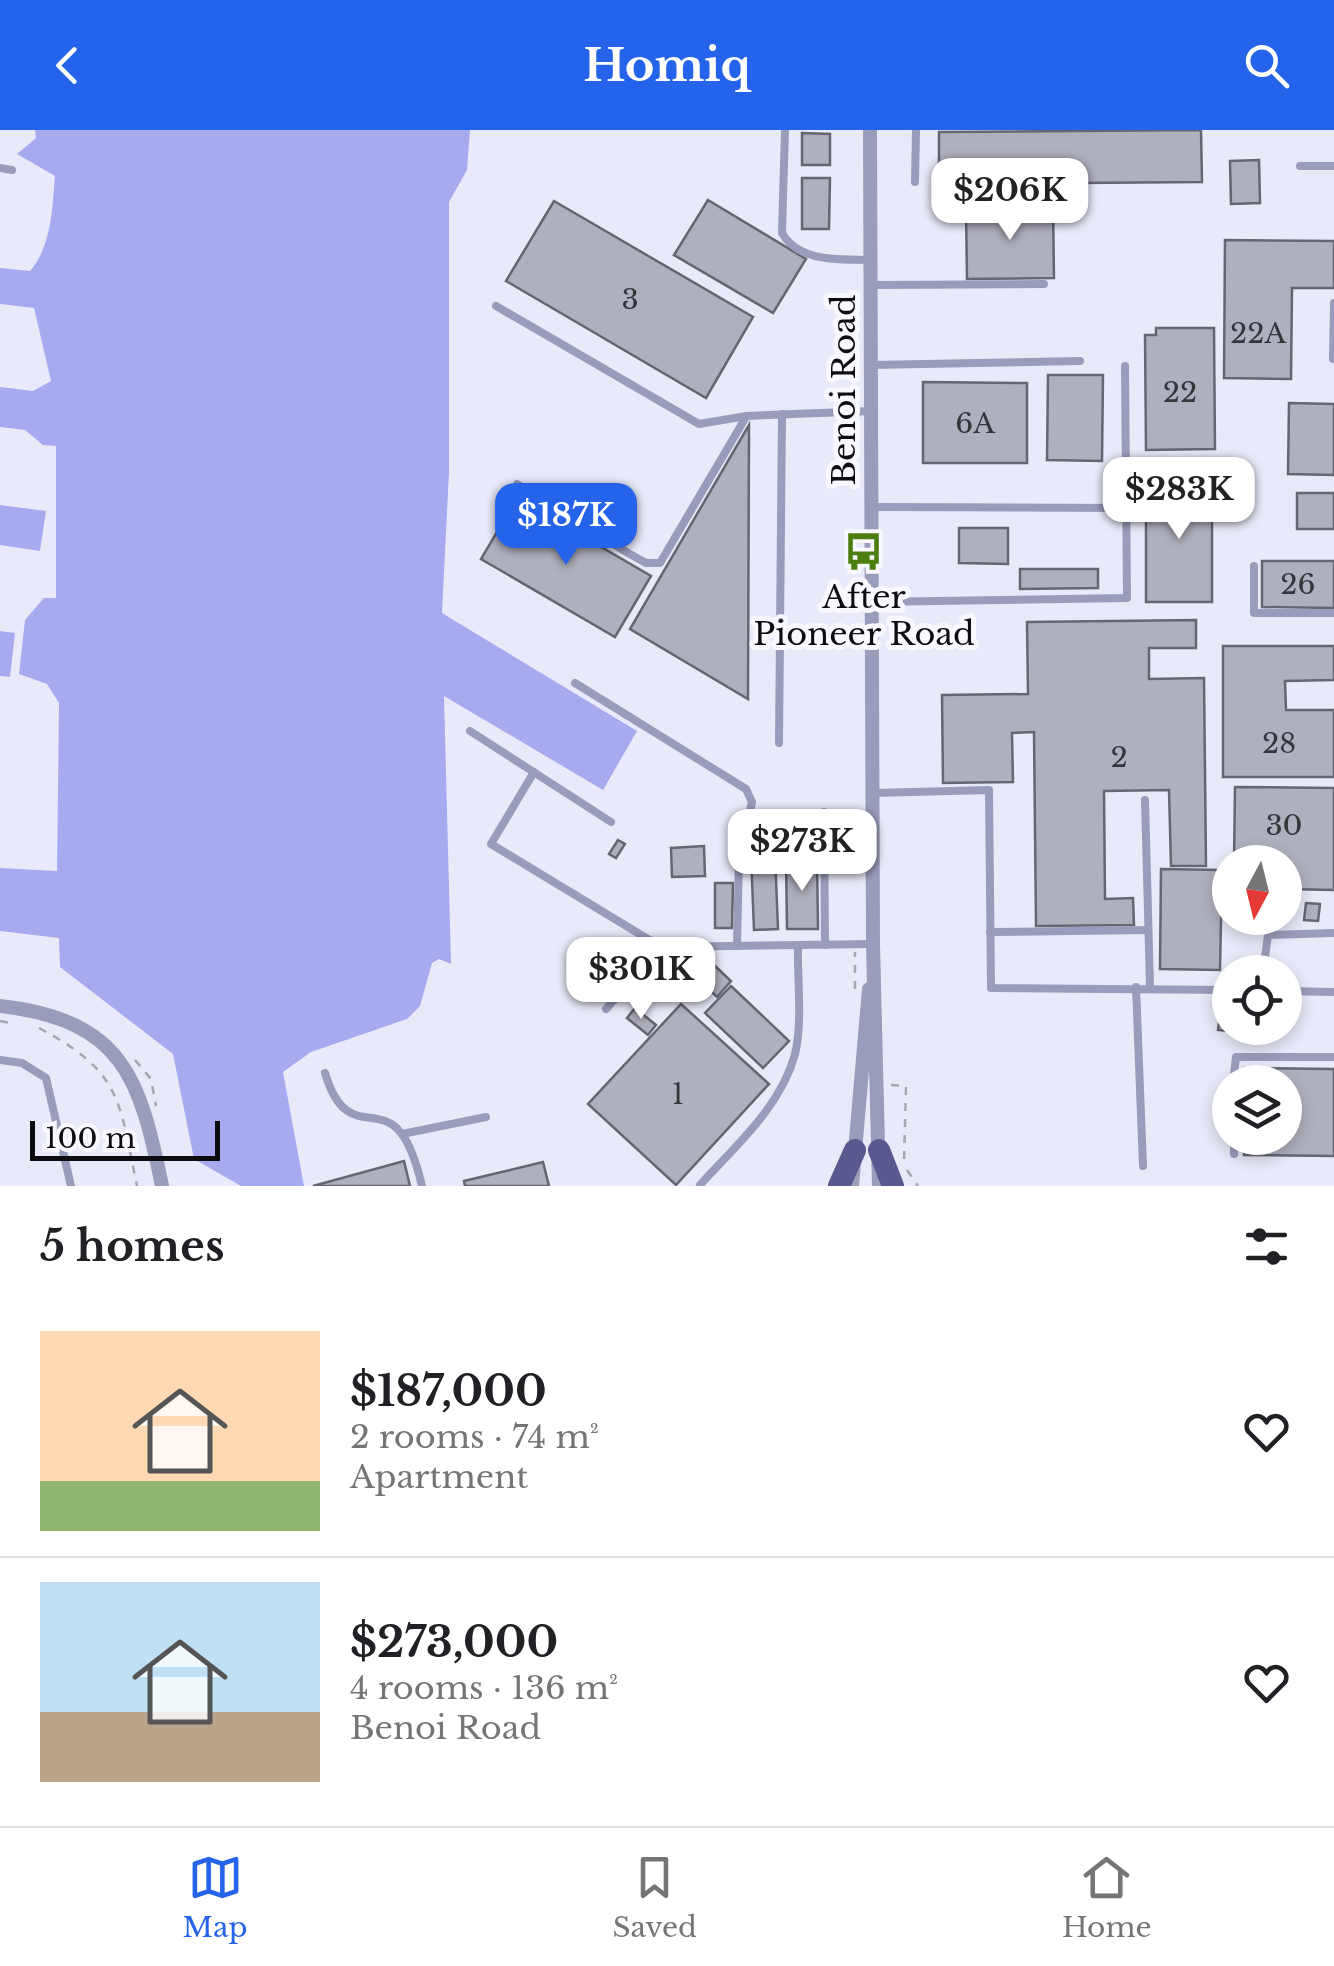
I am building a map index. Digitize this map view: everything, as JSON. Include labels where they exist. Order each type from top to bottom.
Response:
[{"type":"main road","points":[[838,1186],[855,1150]]},
{"type":"main road","points":[[879,1150],[893,1186]]},
{"type":"street","name":"Benoi Road","points":[[870,130],[873,947],[880,1084],[879,1186]]},
{"type":"street","name":"Benoi Road","points":[[852,1186],[873,947]]},
{"type":"street","points":[[0,1006],[55,1016],[94,1035],[128,1067],[147,1114],[162,1186]]},
{"type":"lane","points":[[786,130],[782,233],[815,256],[871,260]]},
{"type":"lane","points":[[915,182],[916,130]]},
{"type":"lane","points":[[1300,166],[1334,166]]},
{"type":"lane","points":[[0,168],[12,170]]},
{"type":"lane","points":[[871,285],[1044,284]]},
{"type":"lane","points":[[1333,360],[1334,303]]},
{"type":"lane","points":[[496,306],[690,422],[714,424],[746,416],[871,411]]},
{"type":"lane","points":[[871,365],[1080,360]]},
{"type":"lane","points":[[872,602],[1127,598],[1125,366]]},
{"type":"lane","points":[[780,742],[782,414]]},
{"type":"lane","points":[[517,484],[628,554],[646,563],[660,563],[746,416]]},
{"type":"lane","points":[[872,507],[1125,508]]},
{"type":"lane","points":[[1254,566],[1254,613],[1334,613]]},
{"type":"lane","points":[[576,683],[746,789],[752,802],[739,858],[737,946]]},
{"type":"lane","points":[[470,732],[611,822]]},
{"type":"lane","points":[[534,772],[491,844],[661,948],[873,947]]},
{"type":"lane","points":[[873,794],[989,790],[991,988],[1212,990]]},
{"type":"lane","points":[[1145,800],[1150,988]]},
{"type":"lane","points":[[824,812],[825,945]]},
{"type":"lane","points":[[990,932],[1148,930]]},
{"type":"lane","points":[[1265,955],[1268,934],[1334,934]]},
{"type":"lane","points":[[700,1186],[774,1102],[796,1052],[798,945]]},
{"type":"lane","points":[[606,1009],[661,948]]},
{"type":"lane","points":[[1136,988],[1142,1166]]},
{"type":"lane","points":[[1302,991],[1334,992]]},
{"type":"lane","points":[[1235,1065],[1236,1057],[1334,1057]]},
{"type":"lane","points":[[0,1060],[22,1063],[46,1078],[71,1186]]},
{"type":"lane","points":[[324,1073],[332,1097],[346,1112],[393,1126],[402,1134],[422,1186]]},
{"type":"lane","points":[[402,1134],[486,1117]]},
{"type":"path","points":[[0,1021],[17,1023]]},
{"type":"path","points":[[34,1026],[81,1050],[106,1078],[120,1106],[137,1186]]},
{"type":"path","points":[[880,1084],[906,1086],[904,1166],[918,1186]]},
{"type":"water","points":[[35,130],[470,130],[467,170],[449,202],[449,472],[442,613],[637,731],[603,790],[444,696],[451,964],[439,959],[432,963],[420,1006],[407,1019],[311,1052],[283,1072],[304,1186],[241,1186],[194,1159],[173,1054],[60,967],[59,938],[0,931],[0,868],[57,871],[59,703],[47,684],[19,674],[25,620],[44,598],[56,598],[56,446],[43,445],[25,430],[0,427],[0,387],[33,391],[51,381],[34,308],[0,304],[0,268],[30,271],[43,250],[50,226],[55,176],[17,154],[36,138]]},
{"type":"water","points":[[0,505],[46,511],[40,551],[0,545]]},
{"type":"water","points":[[0,631],[15,633],[10,677],[0,676]]},
{"type":"building","points":[[1201,130],[1202,182],[939,184],[939,132]]},
{"type":"building","points":[[802,133],[830,134],[830,165],[802,165]]},
{"type":"building","points":[[1259,160],[1260,203],[1231,204],[1230,161]]},
{"type":"building","points":[[802,178],[830,178],[829,229],[802,229]]},
{"type":"building","points":[[708,200],[806,259],[773,313],[674,255]]},
{"type":"building","points":[[554,201],[753,317],[706,398],[506,281]]},
{"type":"building","points":[[1053,207],[1054,278],[967,279],[966,209]]},
{"type":"building","points":[[1225,240],[1334,241],[1334,288],[1292,288],[1291,379],[1224,378]]},
{"type":"building","points":[[1156,328],[1214,328],[1215,449],[1146,450],[1145,335],[1156,335]]},
{"type":"building","points":[[1048,375],[1103,375],[1102,461],[1047,460]]},
{"type":"building","points":[[923,382],[1027,383],[1027,463],[923,463]]},
{"type":"building","points":[[1289,403],[1334,404],[1334,475],[1288,474]]},
{"type":"building","points":[[749,425],[748,699],[630,629]]},
{"type":"building","points":[[1156,480],[1212,480],[1212,602],[1146,602],[1146,487],[1156,487]]},
{"type":"building","points":[[1297,493],[1334,493],[1334,529],[1297,529]]},
{"type":"building","points":[[517,498],[651,576],[615,637],[481,559]]},
{"type":"building","points":[[959,528],[1008,528],[1008,564],[959,563]]},
{"type":"building","points":[[1262,561],[1334,561],[1334,608],[1262,607]]},
{"type":"building","points":[[1020,569],[1098,569],[1098,588],[1020,589]]},
{"type":"building","points":[[1196,620],[1196,648],[1149,648],[1149,679],[1204,678],[1206,866],[1171,866],[1169,790],[1104,791],[1105,899],[1133,898],[1134,925],[1036,926],[1034,732],[1012,733],[1013,782],[943,783],[942,695],[1028,694],[1027,622]]},
{"type":"building","points":[[1223,646],[1334,646],[1334,680],[1285,681],[1286,710],[1334,710],[1334,777],[1223,777]]},
{"type":"building","points":[[1235,787],[1334,788],[1334,890],[1302,889],[1302,845],[1234,845]]},
{"type":"building","points":[[618,840],[625,844],[616,858],[609,854]]},
{"type":"building","points":[[704,846],[705,876],[672,877],[671,848]]},
{"type":"building","points":[[775,854],[778,929],[754,930],[751,855]]},
{"type":"building","points":[[786,858],[817,858],[818,929],[787,929]]},
{"type":"building","points":[[1161,869],[1212,870],[1212,935],[1221,935],[1220,955],[1212,955],[1212,970],[1160,969]]},
{"type":"building","points":[[715,883],[733,883],[732,928],[715,928]]},
{"type":"building","points":[[1306,903],[1320,904],[1318,921],[1304,920]]},
{"type":"building","points":[[714,965],[731,981],[717,997],[700,981]]},
{"type":"building","points":[[731,986],[789,1041],[763,1068],[705,1013]]},
{"type":"building","points":[[681,1004],[769,1084],[676,1185],[588,1104]]},
{"type":"building","points":[[635,1008],[656,1025],[648,1035],[627,1018]]},
{"type":"building","points":[[1302,1069],[1334,1069],[1334,1156],[1244,1155],[1302,1155]]},
{"type":"building","points":[[404,1161],[410,1186],[313,1186]]},
{"type":"building","points":[[543,1162],[549,1186],[465,1186],[464,1181]]},
{"type":"place","name":"After Pioneer Road","points":[[864,552]]}]
